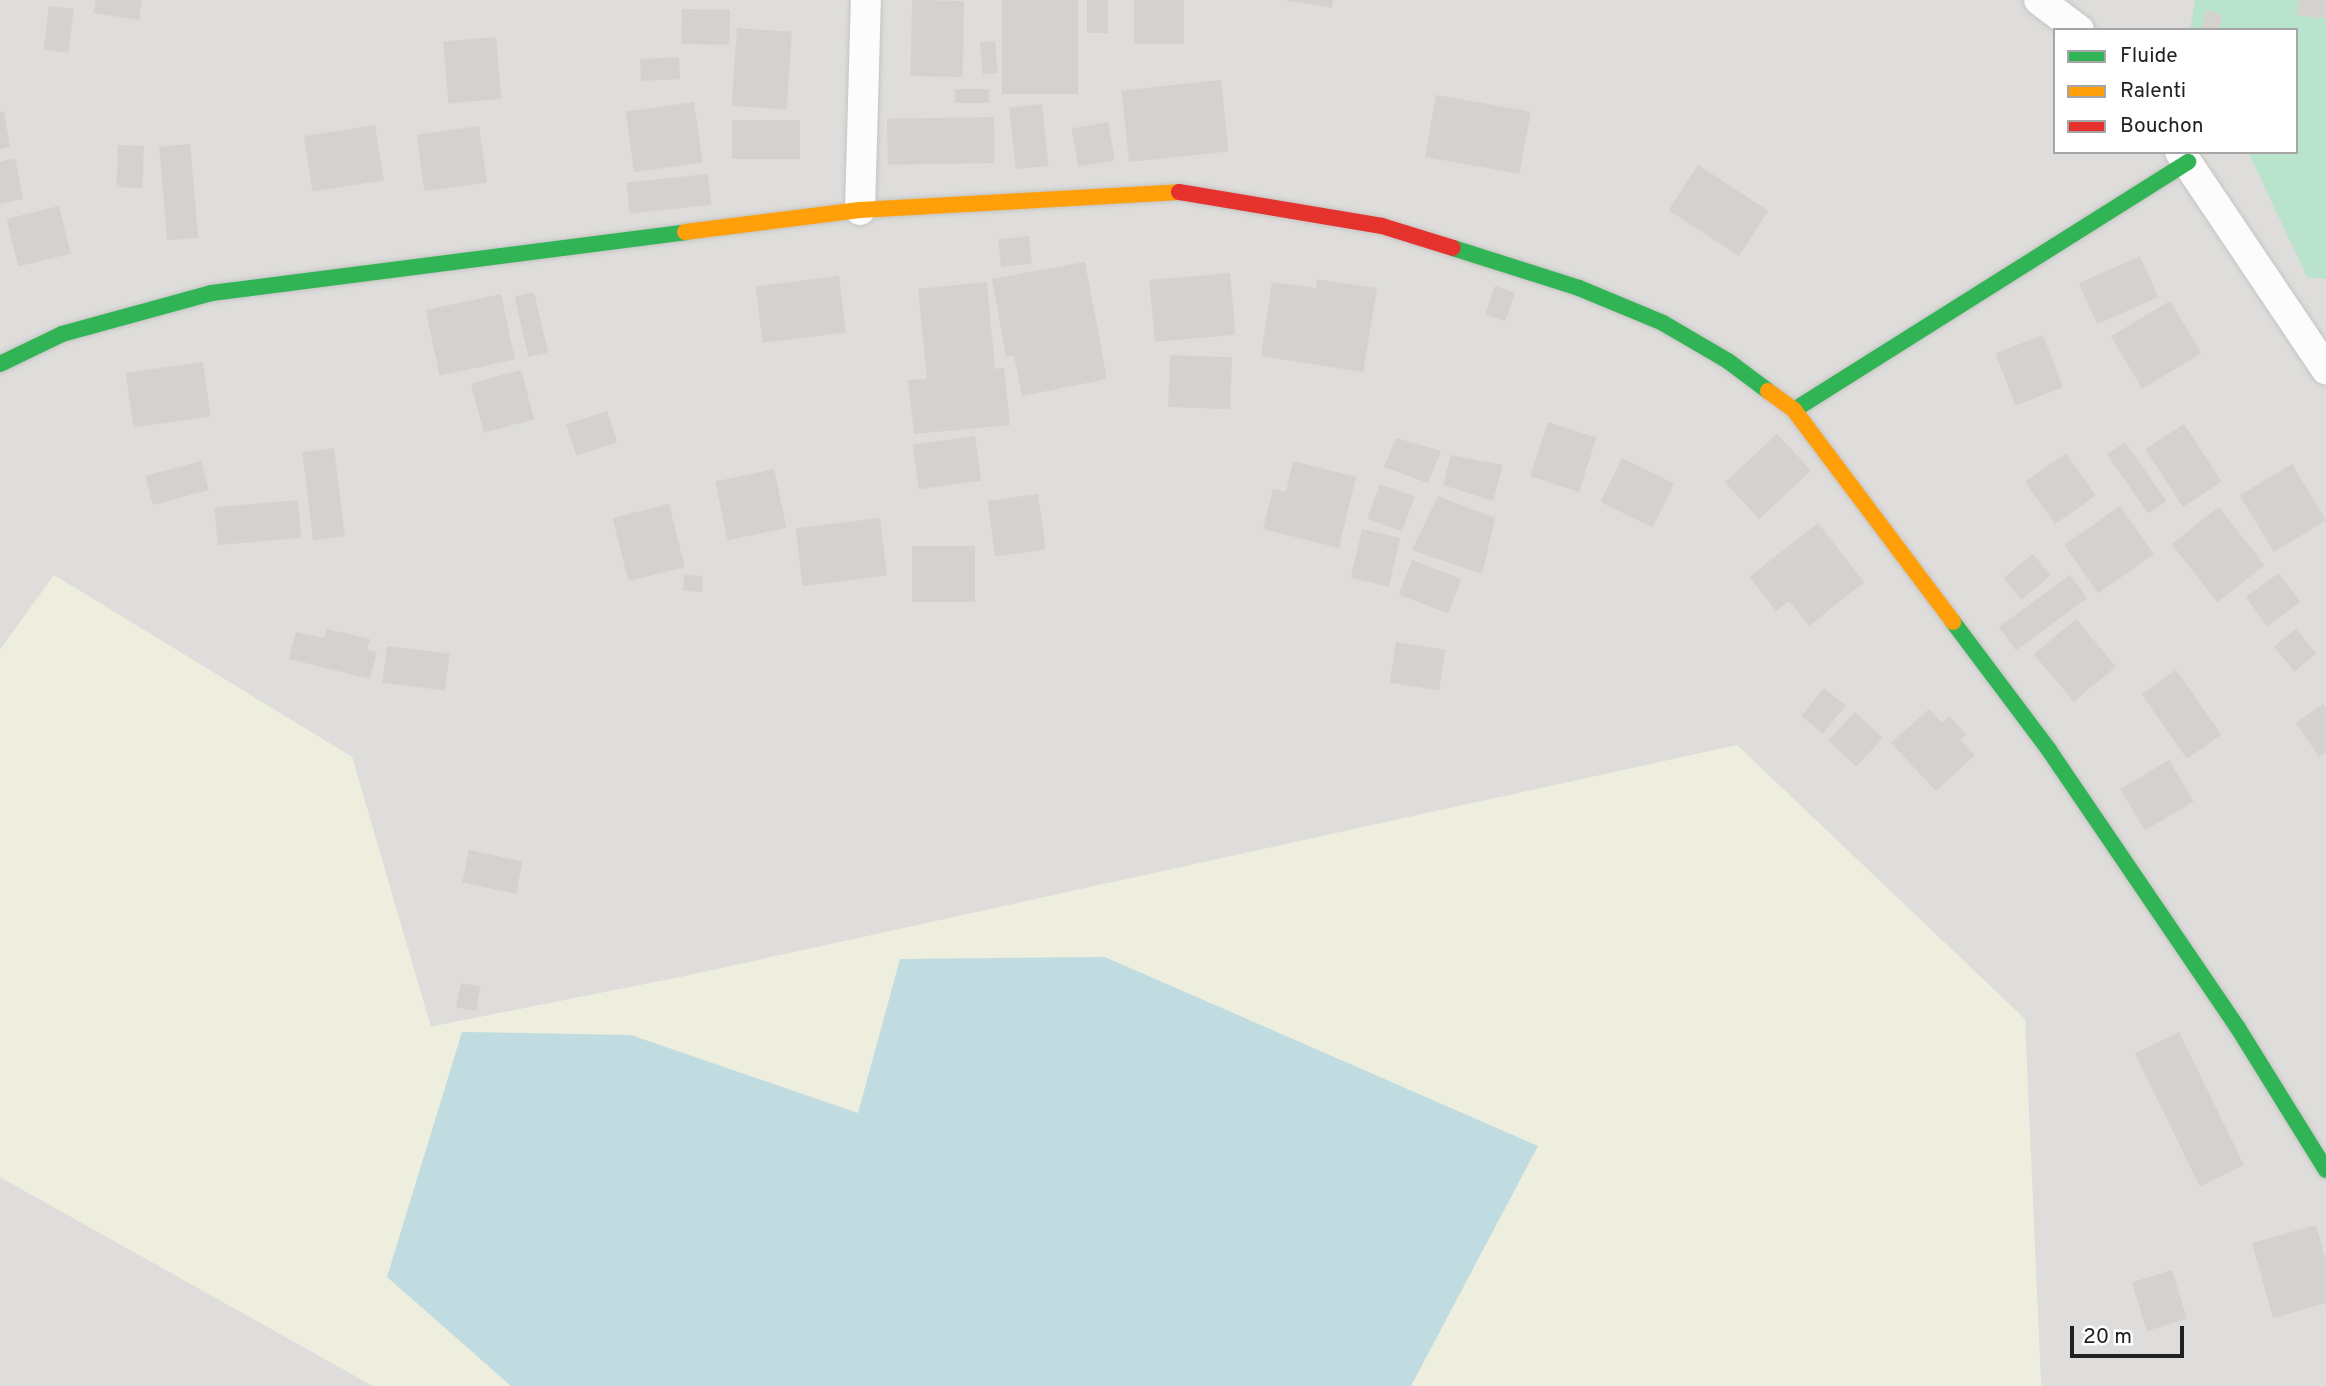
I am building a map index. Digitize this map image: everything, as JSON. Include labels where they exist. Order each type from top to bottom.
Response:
[{"type":"street","points":[[860,209],[866,0]]},
{"type":"street","points":[[2039,0],[2076,28]]},
{"type":"street","points":[[1794,410],[2184,157],[2326,369]]},
{"type":"street","points":[[0,363],[62,334],[212,293],[860,209],[1171,191],[1382,226],[1578,288],[1663,323],[1728,361],[1794,410],[2049,750],[2238,1028],[2326,1170]]},
{"type":"shaded area","points":[[0,0],[2326,0],[2326,1386],[2041,1386],[2024,1019],[676,978],[430,1027],[352,757],[54,576],[0,650]]},
{"type":"shaded area","points":[[0,1177],[363,1380],[373,1386],[0,1386]]},
{"type":"green space","points":[[2195,0],[2326,0],[2326,279],[2307,277],[2249,154],[2298,154],[2298,28],[2190,28]]},
{"type":"green space","points":[[54,575],[352,757],[431,1027],[676,978],[1737,745],[2025,1019],[2041,1386],[373,1386],[0,1177],[0,650]]},
{"type":"water","points":[[1105,957],[1538,1146],[1411,1386],[511,1386],[387,1277],[462,1032],[631,1035],[858,1113],[900,959]]},
{"type":"building","points":[[96,0],[142,0],[139,20],[94,13]]},
{"type":"building","points":[[912,0],[964,1],[963,77],[911,76]]},
{"type":"building","points":[[1002,0],[1078,0],[1078,94],[1002,94]]},
{"type":"building","points":[[1087,0],[1108,0],[1108,33],[1087,33]]},
{"type":"building","points":[[1134,0],[1184,0],[1184,44],[1134,44]]},
{"type":"building","points":[[1283,0],[1333,0],[1332,8]]},
{"type":"building","points":[[2299,0],[2326,0],[2326,19],[2297,15]]},
{"type":"building","points":[[49,6],[74,9],[68,53],[44,50]]},
{"type":"building","points":[[682,9],[730,10],[729,45],[681,44]]},
{"type":"building","points":[[2206,10],[2222,15],[2219,28],[2202,28]]},
{"type":"building","points":[[737,28],[792,32],[786,110],[732,106]]},
{"type":"building","points":[[496,37],[501,99],[449,103],[443,42]]},
{"type":"building","points":[[995,41],[998,73],[983,74],[980,42]]},
{"type":"building","points":[[679,57],[680,79],[641,81],[640,59]]},
{"type":"building","points":[[1221,80],[1229,152],[1129,162],[1122,90]]},
{"type":"building","points":[[955,89],[989,89],[989,103],[955,103]]},
{"type":"building","points":[[1436,95],[1531,112],[1520,174],[1425,157]]},
{"type":"building","points":[[694,102],[702,162],[634,172],[626,112]]},
{"type":"building","points":[[1042,104],[1048,166],[1016,169],[1009,107]]},
{"type":"building","points":[[4,111],[10,147],[0,149],[0,112]]},
{"type":"building","points":[[994,117],[995,163],[888,165],[887,119]]},
{"type":"building","points":[[732,120],[800,120],[800,159],[732,159]]},
{"type":"building","points":[[1108,122],[1115,160],[1078,167],[1072,128]]},
{"type":"building","points":[[375,125],[384,180],[313,192],[304,136]]},
{"type":"building","points":[[479,126],[487,182],[425,191],[417,135]]},
{"type":"building","points":[[190,144],[198,238],[167,240],[159,147]]},
{"type":"building","points":[[118,145],[144,146],[143,188],[117,187]]},
{"type":"building","points":[[15,158],[23,199],[0,204],[0,162]]},
{"type":"building","points":[[1698,165],[1768,211],[1739,256],[1669,210]]},
{"type":"building","points":[[708,174],[711,205],[630,213],[626,183]]},
{"type":"building","points":[[59,206],[71,254],[18,267],[7,219]]},
{"type":"building","points":[[1029,236],[1032,264],[1001,267],[998,239]]},
{"type":"building","points":[[2140,256],[2158,297],[2097,324],[2079,283]]},
{"type":"building","points":[[1085,262],[1107,379],[1022,396],[1014,356],[1006,357],[992,279]]},
{"type":"building","points":[[1230,273],[1235,335],[1155,342],[1149,280]]},
{"type":"building","points":[[839,276],[846,333],[763,343],[756,286]]},
{"type":"building","points":[[1317,279],[1377,288],[1363,372],[1261,356],[1272,282],[1316,288]]},
{"type":"building","points":[[987,282],[995,369],[1004,368],[1010,425],[914,434],[908,380],[927,379],[918,289]]},
{"type":"building","points":[[1495,286],[1515,293],[1505,321],[1485,314]]},
{"type":"building","points":[[534,292],[548,352],[528,357],[515,296]]},
{"type":"building","points":[[501,294],[515,360],[440,376],[426,310]]},
{"type":"building","points":[[2170,301],[2201,353],[2142,389],[2111,337]]},
{"type":"building","points":[[2043,335],[2063,387],[2015,406],[1995,353]]},
{"type":"building","points":[[1170,355],[1232,357],[1230,409],[1168,407]]},
{"type":"building","points":[[203,362],[211,416],[133,427],[126,373]]},
{"type":"building","points":[[521,370],[534,419],[484,433],[471,383]]},
{"type":"building","points":[[607,411],[617,442],[576,456],[566,424]]},
{"type":"building","points":[[1548,422],[1597,438],[1579,492],[1530,476]]},
{"type":"building","points":[[2184,424],[2222,482],[2183,507],[2145,449]]},
{"type":"building","points":[[1777,434],[1811,471],[1759,519],[1725,482]]},
{"type":"building","points":[[975,436],[981,481],[919,489],[913,445]]},
{"type":"building","points":[[1396,438],[1441,451],[1428,483],[1384,467]]},
{"type":"building","points":[[2125,442],[2166,501],[2148,514],[2107,455]]},
{"type":"building","points":[[334,448],[345,536],[313,540],[302,452]]},
{"type":"building","points":[[2066,453],[2096,496],[2055,524],[2025,482]]},
{"type":"building","points":[[1451,455],[1503,465],[1493,501],[1443,485]]},
{"type":"building","points":[[1622,458],[1674,483],[1653,527],[1601,502]]},
{"type":"building","points":[[201,461],[209,490],[153,505],[145,476]]},
{"type":"building","points":[[1293,461],[1356,477],[1339,548],[1263,529],[1273,489],[1286,492]]},
{"type":"building","points":[[2292,464],[2326,521],[2274,552],[2240,495]]},
{"type":"building","points":[[774,469],[786,528],[728,540],[715,481]]},
{"type":"building","points":[[1380,484],[1415,497],[1402,531],[1367,519]]},
{"type":"building","points":[[1038,494],[1046,549],[995,557],[987,501]]},
{"type":"building","points":[[1438,496],[1495,518],[1482,574],[1412,550]]},
{"type":"building","points":[[298,500],[301,538],[218,545],[214,507]]},
{"type":"building","points":[[669,504],[685,567],[628,581],[613,518]]},
{"type":"building","points":[[2120,506],[2154,554],[2098,593],[2064,545]]},
{"type":"building","points":[[2219,507],[2265,565],[2217,602],[2172,544]]},
{"type":"building","points":[[880,518],[887,576],[803,586],[796,528]]},
{"type":"building","points":[[1818,523],[1864,582],[1809,626],[1789,601],[1776,611],[1749,577]]},
{"type":"building","points":[[1362,529],[1400,538],[1389,586],[1351,578]]},
{"type":"building","points":[[912,546],[975,546],[975,602],[912,602]]},
{"type":"building","points":[[2033,554],[2051,576],[2021,600],[2003,578]]},
{"type":"building","points":[[1412,560],[1461,579],[1448,614],[1399,595]]},
{"type":"building","points":[[2279,573],[2300,602],[2267,626],[2246,597]]},
{"type":"building","points":[[684,575],[703,576],[702,592],[683,591]]},
{"type":"building","points":[[2070,575],[2087,598],[2016,650],[1999,627]]},
{"type":"building","points":[[2076,619],[2116,666],[2074,702],[2034,654]]},
{"type":"building","points":[[327,629],[370,639],[367,650],[377,652],[370,679],[289,659],[296,632],[324,638]]},
{"type":"building","points":[[2296,629],[2316,654],[2294,671],[2274,647]]},
{"type":"building","points":[[1396,642],[1445,650],[1439,690],[1390,682]]},
{"type":"building","points":[[387,646],[450,654],[445,690],[382,683]]},
{"type":"building","points":[[2176,670],[2221,735],[2187,759],[2142,694]]},
{"type":"building","points":[[1824,688],[1846,706],[1823,734],[1801,716]]},
{"type":"building","points":[[2323,704],[2326,709],[2326,752],[2319,757],[2296,723]]},
{"type":"building","points":[[1929,709],[1942,723],[1949,716],[1966,734],[1960,740],[1975,755],[1936,791],[1891,743]]},
{"type":"building","points":[[1855,712],[1883,738],[1856,766],[1828,741]]},
{"type":"building","points":[[2169,760],[2194,801],[2145,831],[2120,789]]},
{"type":"building","points":[[469,850],[523,861],[516,894],[462,882]]},
{"type":"building","points":[[461,983],[481,987],[476,1011],[456,1008]]},
{"type":"building","points":[[2179,1032],[2244,1165],[2200,1187],[2135,1053]]},
{"type":"building","points":[[2316,1225],[2326,1261],[2326,1303],[2273,1318],[2252,1243]]},
{"type":"building","points":[[2172,1270],[2187,1319],[2147,1331],[2132,1282]]},
{"type":"traffic: fast","points":[[1794,410],[2188,162]]},
{"type":"traffic: fast","points":[[0,364],[62,334],[212,293],[685,232]]},
{"type":"traffic: fast","points":[[1453,248],[1579,288],[1663,323],[1728,361],[1768,391]]},
{"type":"traffic: fast","points":[[1953,622],[2049,750],[2238,1028],[2326,1170]]},
{"type":"traffic: slow","points":[[685,232],[860,210],[1179,192]]},
{"type":"traffic: slow","points":[[1768,391],[1794,410],[1953,622]]},
{"type":"traffic: jam","points":[[1179,192],[1382,226],[1453,248]]}]
